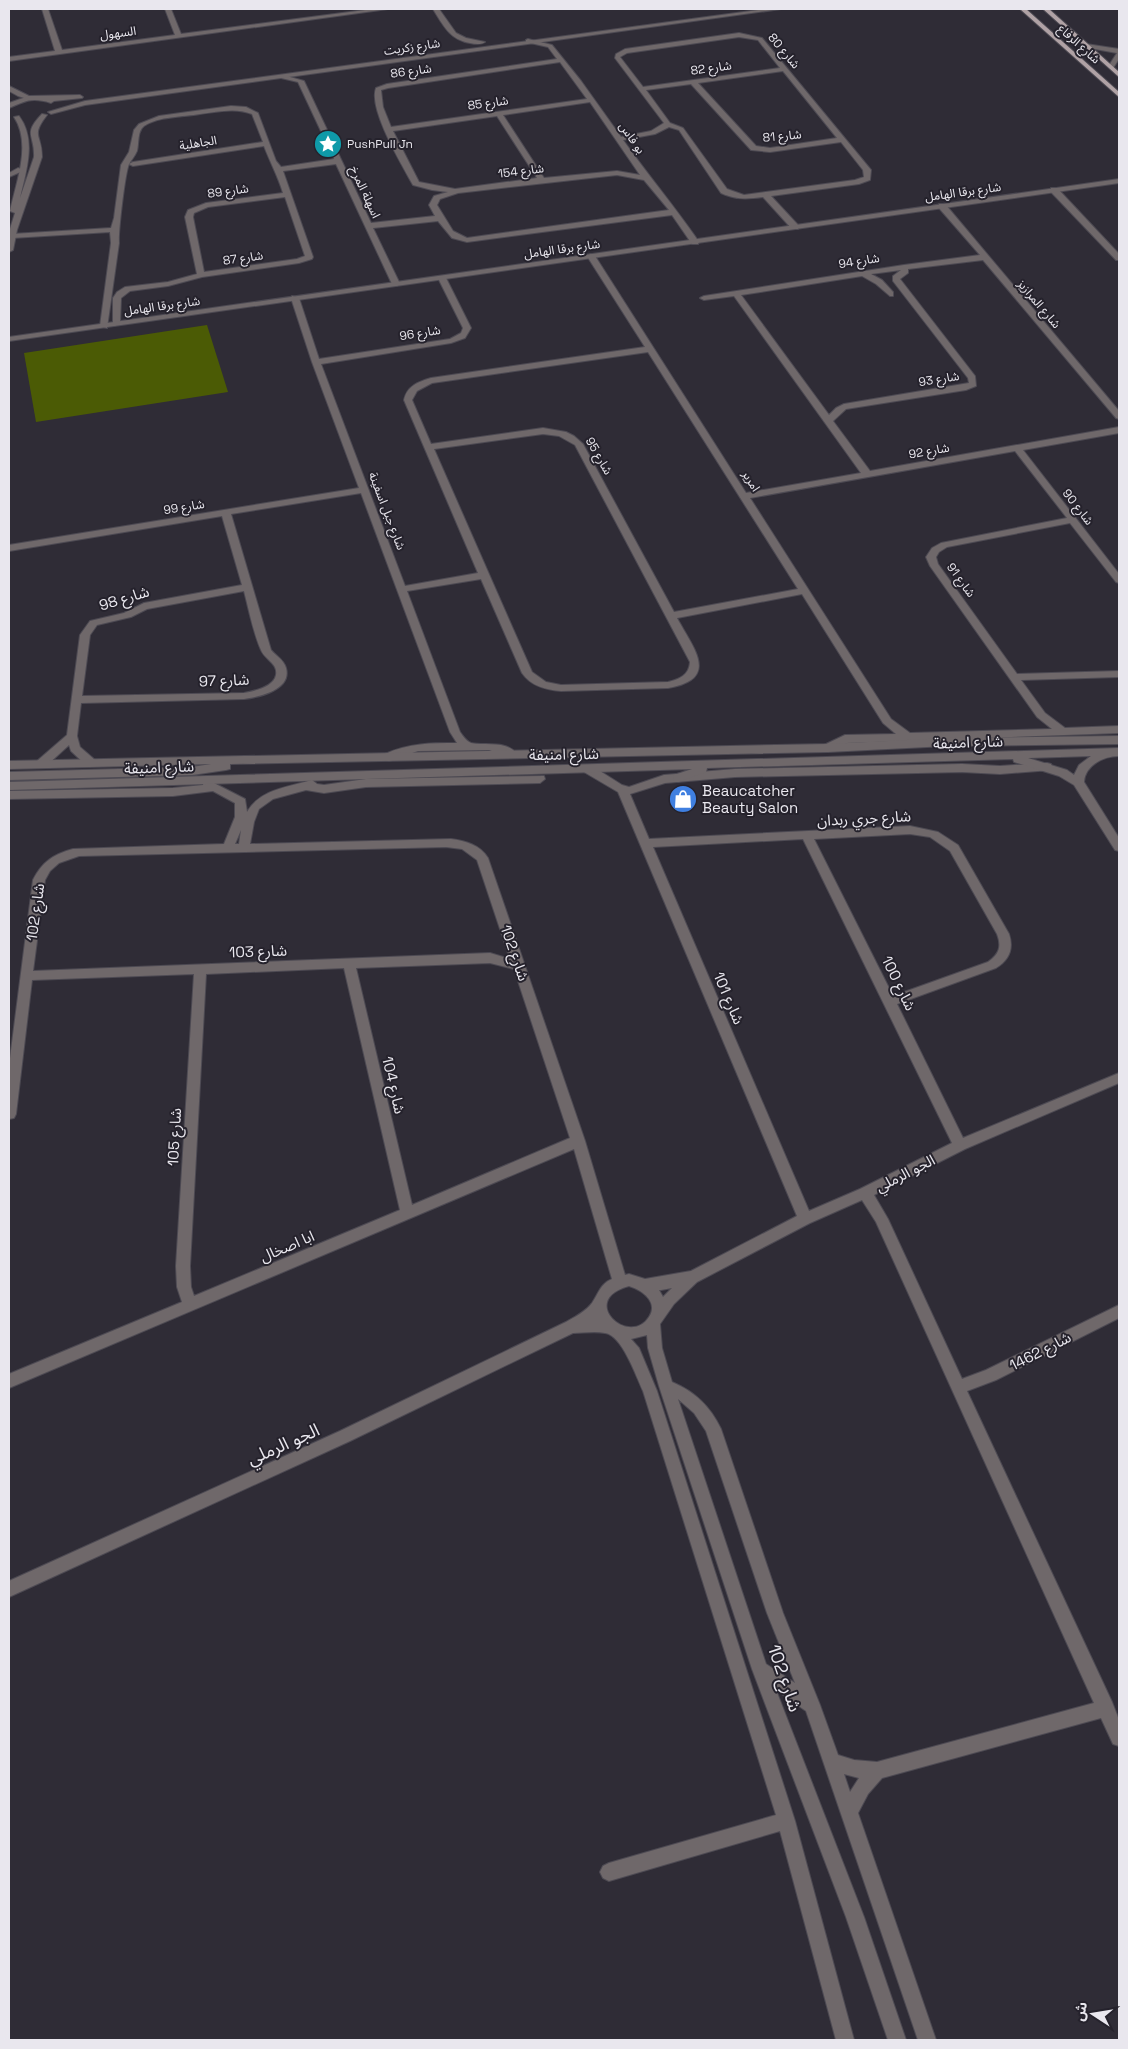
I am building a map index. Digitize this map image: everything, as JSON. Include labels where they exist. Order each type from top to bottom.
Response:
[{"type":"main road","name":"شارع الرفاع","points":[[1023,9],[1119,96]]},
{"type":"main road","points":[[1036,9],[1119,84]]},
{"type":"main road","name":"شارع الرفاع","points":[[1046,9],[1119,75]]},
{"type":"street","points":[[46,9],[59,52]]},
{"type":"street","points":[[168,9],[179,37]]},
{"type":"street","name":"السهول","points":[[9,59],[385,9]]},
{"type":"street","points":[[436,9],[447,44],[463,41],[482,42]]},
{"type":"street","name":"شارع زكريت","points":[[30,98],[81,97],[447,44],[482,42],[727,9]]},
{"type":"street","name":"شارع زكريت","points":[[11,115],[28,118],[84,103],[283,77],[557,37],[778,9]]},
{"type":"street","name":"شارع 80","points":[[746,35],[760,39],[784,69],[868,172],[868,176],[865,179],[856,182],[765,194],[740,196],[726,192],[681,130],[668,124],[617,59],[617,56],[620,53],[746,35]]},
{"type":"street","points":[[528,41],[550,46],[557,37]]},
{"type":"street","name":"بو فاس","points":[[550,46],[695,242]]},
{"type":"street","points":[[1086,46],[1119,52],[1111,67]]},
{"type":"street","name":"شارع 86","points":[[457,191],[432,188],[416,182],[382,114],[376,94],[382,87],[561,60]]},
{"type":"street","name":"شارع 82","points":[[640,88],[784,69]]},
{"type":"street","points":[[283,77],[301,81],[311,73]]},
{"type":"street","name":"اسهلة المرخ","points":[[301,81],[396,284]]},
{"type":"street","name":"شارع 81","points":[[693,82],[750,146],[756,149],[770,150],[841,140]]},
{"type":"street","points":[[9,88],[17,94],[30,98]]},
{"type":"street","points":[[9,93],[15,98],[11,104]]},
{"type":"street","points":[[11,104],[30,98]]},
{"type":"street","points":[[9,250],[19,180],[29,138],[33,129],[54,109],[55,104],[45,98]]},
{"type":"street","name":"شارع 85","points":[[389,129],[590,100]]},
{"type":"street","name":"شارع 87","points":[[104,326],[115,243],[114,230],[118,218],[125,165],[134,148],[137,130],[144,123],[160,118],[231,108],[248,109],[255,113],[266,144],[289,194],[309,257],[299,261],[201,275],[122,292],[117,298],[116,324]]},
{"type":"street","points":[[499,114],[542,180]]},
{"type":"street","points":[[11,115],[23,126],[38,150],[38,157],[12,233]]},
{"type":"street","points":[[619,139],[654,133],[668,124]]},
{"type":"street","name":"الجاهلية","points":[[133,164],[266,144]]},
{"type":"street","name":"شارع 87","points":[[126,220],[133,164],[131,156]]},
{"type":"street","points":[[279,169],[339,161]]},
{"type":"street","points":[[9,176],[21,170]]},
{"type":"street","name":"شارع 154","points":[[441,218],[433,205],[438,198],[457,191],[617,173],[646,178]]},
{"type":"street","points":[[9,176],[19,180]]},
{"type":"street","name":"شارع برقا الهامل","points":[[9,339],[1119,181]]},
{"type":"street","points":[[1054,190],[1119,258]]},
{"type":"street","name":"شارع 89","points":[[201,275],[189,217],[191,212],[206,205],[289,194]]},
{"type":"street","points":[[765,194],[796,227]]},
{"type":"street","name":"شارع المرازيز","points":[[942,206],[1119,416]]},
{"type":"street","points":[[369,226],[441,218],[449,233],[467,240],[674,212]]},
{"type":"street","points":[[12,233],[114,230]]},
{"type":"street","name":"امرير","points":[[591,256],[887,721],[906,736]]},
{"type":"street","name":"شارع 94","points":[[704,298],[904,267],[986,257]]},
{"type":"street","name":"شارع 93","points":[[827,420],[844,407],[966,387],[973,384],[972,378],[897,281],[896,278],[905,271],[904,267]]},
{"type":"street","points":[[863,273],[879,282],[890,294]]},
{"type":"street","name":"شارع 96","points":[[316,362],[460,338],[466,333],[467,328],[442,278]]},
{"type":"street","points":[[736,293],[867,474]]},
{"type":"street","name":"شارع جبل اسفينة","points":[[295,298],[316,362],[456,732],[461,741],[468,747]]},
{"type":"street","name":"شارع 95","points":[[429,447],[543,431],[561,433],[575,439],[695,662],[694,671],[687,679],[668,685],[561,688],[547,686],[535,681],[527,673],[408,400],[412,390],[420,384],[651,349]]},
{"type":"street","name":"شارع 92","points":[[744,496],[1119,430]]},
{"type":"street","name":"شارع 90","points":[[1017,448],[1119,580]]},
{"type":"street","name":"شارع 99","points":[[9,548],[364,490]]},
{"type":"street","name":"شارع 97","points":[[77,700],[254,695],[271,688],[280,677],[281,668],[266,650],[226,512]]},
{"type":"street","name":"شارع 91","points":[[1062,731],[1041,715],[933,564],[931,557],[939,547],[950,544],[1073,520]]},
{"type":"street","points":[[402,589],[484,575]]},
{"type":"street","name":"شارع 98","points":[[72,736],[85,635],[94,623],[127,614],[144,606],[248,587]]},
{"type":"street","points":[[670,616],[804,591]]},
{"type":"street","points":[[1014,677],[1119,674]]},
{"type":"street","points":[[1041,715],[1043,724],[1041,731]]},
{"type":"street","points":[[879,737],[886,731],[887,721]]},
{"type":"street","points":[[828,748],[845,738],[1119,730]]},
{"type":"street","points":[[444,747],[456,732]]},
{"type":"street","points":[[927,735],[960,742]]},
{"type":"street","points":[[72,736],[75,748],[91,763]]},
{"type":"street","points":[[41,764],[53,756],[72,736]]},
{"type":"street","name":"شارع امنيفة","points":[[9,765],[828,748],[960,742],[1119,740]]},
{"type":"street","points":[[389,757],[410,748],[444,747],[498,748],[512,754]]},
{"type":"street","points":[[1078,782],[1078,774],[1083,766],[1096,758],[1117,752]]},
{"type":"street","name":"شارع امنيفة","points":[[9,786],[710,766],[1117,752]]},
{"type":"street","points":[[1004,756],[1047,767],[1063,773],[1078,782],[1119,847]]},
{"type":"street","points":[[9,776],[207,770],[250,760]]},
{"type":"street","points":[[678,778],[710,766]]},
{"type":"street","points":[[588,769],[623,790],[635,790],[657,781],[735,773],[962,768],[1000,770],[1047,767]]},
{"type":"street","points":[[244,848],[250,815],[254,808],[275,794],[334,776]]},
{"type":"street","points":[[306,786],[324,789],[366,783],[540,779]]},
{"type":"street","points":[[199,780],[241,802],[241,817],[228,848]]},
{"type":"street","points":[[9,795],[173,792],[214,787]]},
{"type":"street","name":"شارع 101","points":[[623,790],[805,1219]]},
{"type":"street","name":"شارع جري ربدان","points":[[645,843],[910,830],[925,831],[939,836],[954,848],[1003,934],[1007,946],[1003,957],[998,961],[890,1002]]},
{"type":"street","name":"شارع 100","points":[[807,835],[960,1145]]},
{"type":"street","name":"شارع 102","points":[[9,1114],[39,880],[45,868],[57,859],[79,852],[446,843],[464,845],[472,848],[482,858],[578,1141],[620,1281]]},
{"type":"street","points":[[490,958],[502,950],[510,940]]},
{"type":"street","name":"شارع 103","points":[[26,976],[490,958],[519,966]]},
{"type":"street","name":"شارع 104","points":[[349,964],[407,1213]]},
{"type":"street","name":"شارع 105","points":[[190,1305],[184,1287],[182,1266],[200,969]]},
{"type":"street","name":"الجو الرملي","points":[[655,1319],[669,1300],[694,1277],[805,1219],[865,1193],[960,1145],[1119,1078]]},
{"type":"street","name":"ابا اصخال","points":[[9,1381],[578,1141]]},
{"type":"street","points":[[865,1193],[877,1210],[960,1387],[1119,1738]]},
{"type":"street","name":"الجو الرملي","points":[[646,1284],[661,1284],[694,1277]]},
{"type":"street","points":[[613,1329],[630,1334],[643,1331],[655,1319],[659,1304],[654,1293],[646,1284],[629,1280],[620,1281],[609,1286],[601,1295],[598,1306],[601,1317],[634,1352],[650,1391],[786,1821],[845,2040]]},
{"type":"street","name":"الجو الرملي","points":[[9,1589],[346,1436],[571,1327],[589,1315],[598,1306]]},
{"type":"street","name":"شارع 1462","points":[[960,1387],[991,1376],[1119,1311]]},
{"type":"street","name":"شارع 102","points":[[655,1319],[655,1348],[666,1386],[760,1669],[852,1908],[897,2040]]},
{"type":"street","name":"الجو الرملي","points":[[571,1327],[613,1329]]},
{"type":"street","points":[[666,1386],[690,1398],[709,1420],[775,1613],[812,1705],[928,2040]]},
{"type":"street","points":[[760,1669],[812,1705]]},
{"type":"street","points":[[832,1762],[854,1770],[876,1771],[1106,1708]]},
{"type":"street","points":[[849,1811],[862,1788],[876,1771]]},
{"type":"street","points":[[609,1872],[786,1821]]},
{"type":"green space","points":[[207,325],[228,392],[36,422],[24,353]]},
{"type":"place","name":"PushPull Jn","points":[[328,144]]},
{"type":"place","name":"Beaucatcher Beauty Salon","points":[[683,799]]}]
